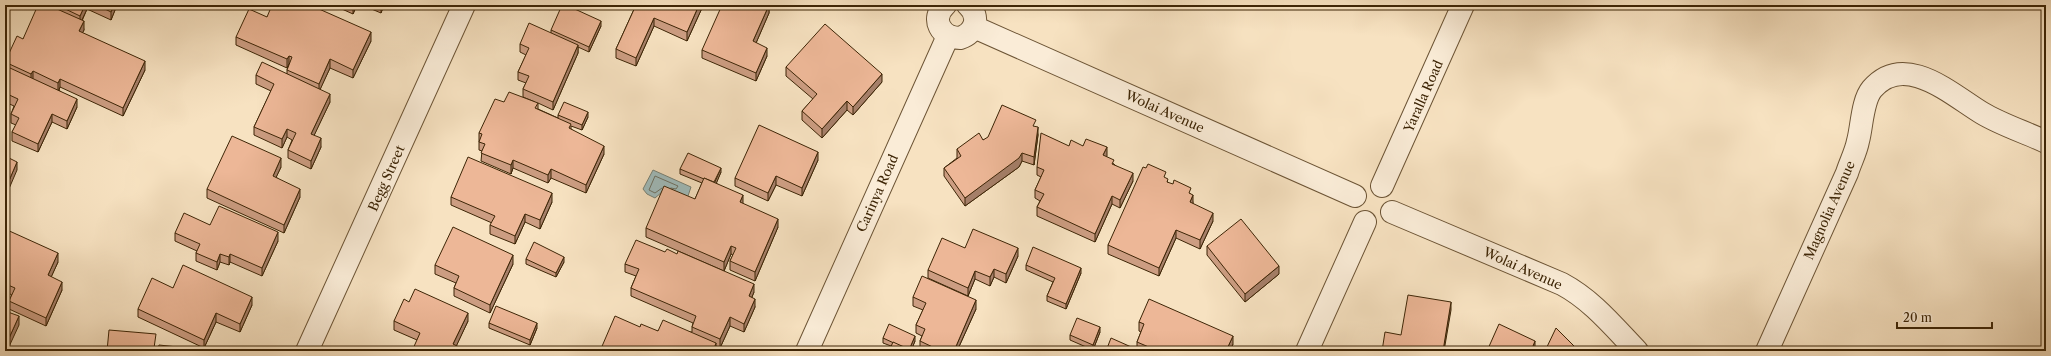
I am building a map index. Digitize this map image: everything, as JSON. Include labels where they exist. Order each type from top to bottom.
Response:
[{"type":"street","name":"Begg Street","points":[[307,351],[464,5]]},
{"type":"street","points":[[936,7],[940,28],[948,36],[960,38],[966,36],[974,27],[975,16],[968,5]]},
{"type":"street","name":"Yaralla Road","points":[[1382,186],[1463,5]]},
{"type":"street","name":"Wolai Avenue","points":[[974,27],[1355,196]]},
{"type":"street","name":"Carinya Road","points":[[807,351],[948,36]]},
{"type":"street","name":"Magnolia Avenue","points":[[1767,351],[1847,173],[1858,142],[1863,112],[1871,90],[1881,81],[1893,75],[1919,75],[1946,89],[1983,114],[2046,142]]},
{"type":"street","points":[[1370,184],[1382,186],[1388,190],[1393,200],[1392,212],[1384,222],[1372,224],[1365,222],[1356,214],[1354,208],[1355,196],[1364,187],[1370,184]]},
{"type":"street","name":"Wolai Avenue","points":[[1392,212],[1562,284],[1579,293],[1589,301],[1637,351]]},
{"type":"street","points":[[1307,351],[1365,222]]},
{"type":"water","points":[[653,170],[691,187],[688,196],[685,199],[662,192],[655,198],[647,194],[643,189]]},
{"type":"building","points":[[38,5],[48,5],[84,21],[79,31],[145,61],[123,108],[60,79],[58,83],[33,71],[31,74],[5,62],[17,36],[23,39]]},
{"type":"building","points":[[57,5],[85,5],[80,16]]},
{"type":"building","points":[[97,5],[114,5],[111,12]]},
{"type":"building","points":[[272,5],[310,5],[371,32],[353,70],[330,59],[319,84],[287,70],[292,57],[289,56],[287,59],[236,37],[249,9],[267,17]]},
{"type":"building","points":[[562,5],[566,5],[601,21],[589,47],[551,30]]},
{"type":"building","points":[[636,5],[699,5],[687,32],[654,18],[636,58],[616,49]]},
{"type":"building","points":[[722,5],[769,5],[753,41],[767,48],[756,73],[702,50]]},
{"type":"building","points":[[529,23],[578,45],[553,102],[523,89],[529,76],[518,72],[529,48],[520,44]]},
{"type":"building","points":[[825,24],[882,74],[853,107],[847,101],[822,129],[802,111],[817,94],[786,67]]},
{"type":"building","points":[[262,62],[330,94],[311,134],[321,138],[311,161],[288,150],[296,133],[287,129],[282,139],[254,127],[274,84],[256,75]]},
{"type":"building","points":[[10,68],[77,99],[67,121],[52,114],[38,144],[12,132],[19,118],[11,114],[18,99],[5,93],[5,78]]},
{"type":"building","points":[[509,92],[538,103],[535,108],[571,124],[569,128],[604,146],[586,185],[551,169],[548,175],[513,160],[511,165],[481,153],[485,144],[479,142],[482,134],[479,133],[495,99],[504,102]]},
{"type":"building","points":[[564,102],[588,112],[582,125],[558,115]]},
{"type":"building","points":[[1002,105],[1036,120],[1033,126],[1038,127],[1034,157],[1022,153],[1019,158],[965,198],[944,168],[961,156],[957,149],[979,133],[983,140],[988,137]]},
{"type":"building","points":[[759,125],[818,152],[802,188],[776,176],[768,193],[735,178]]},
{"type":"building","points":[[1041,133],[1069,146],[1071,140],[1083,146],[1086,139],[1107,147],[1103,155],[1114,160],[1112,164],[1133,173],[1120,200],[1112,196],[1095,234],[1037,207],[1044,194],[1035,190],[1044,170],[1037,167]]},
{"type":"building","points":[[232,136],[281,158],[273,176],[300,189],[284,225],[207,189]]},
{"type":"building","points":[[688,153],[721,168],[714,182],[680,169]]},
{"type":"building","points":[[5,156],[17,162],[5,190]]},
{"type":"building","points":[[468,157],[552,193],[540,220],[525,214],[515,236],[490,225],[495,216],[451,197]]},
{"type":"building","points":[[1148,164],[1166,172],[1164,177],[1168,179],[1167,182],[1173,184],[1174,180],[1191,188],[1189,193],[1193,195],[1190,202],[1213,213],[1200,240],[1176,230],[1159,268],[1108,245],[1143,167],[1146,168]]},
{"type":"building","points":[[704,178],[743,195],[740,202],[778,219],[755,272],[730,261],[736,248],[731,246],[724,262],[646,228],[664,186],[695,199]]},
{"type":"building","points":[[219,206],[278,232],[262,268],[230,254],[229,257],[220,254],[217,262],[196,253],[200,244],[175,233],[184,213],[210,225]]},
{"type":"building","points":[[1241,219],[1279,266],[1245,294],[1207,246]]},
{"type":"building","points":[[453,227],[513,255],[490,305],[454,288],[459,276],[435,265]]},
{"type":"building","points":[[5,229],[58,253],[48,275],[62,282],[46,318],[9,301],[15,288],[8,285],[5,281]]},
{"type":"building","points":[[973,229],[1018,248],[1006,274],[994,269],[990,277],[975,271],[968,288],[928,270],[942,238],[965,248]]},
{"type":"building","points":[[636,240],[665,252],[667,249],[677,254],[678,251],[754,284],[749,296],[755,299],[744,324],[730,317],[720,339],[692,327],[696,316],[631,288],[639,269],[625,264]]},
{"type":"building","points":[[534,242],[564,257],[556,273],[526,259]]},
{"type":"building","points":[[1033,247],[1081,268],[1066,304],[1047,296],[1055,278],[1026,265]]},
{"type":"building","points":[[183,265],[252,297],[240,324],[216,313],[204,340],[138,309],[152,278],[173,288]]},
{"type":"building","points":[[922,276],[976,300],[954,351],[941,351],[920,341],[925,329],[916,325],[926,303],[913,297]]},
{"type":"building","points":[[415,289],[468,313],[453,344],[467,351],[412,351],[420,333],[394,321],[404,299],[409,302]]},
{"type":"building","points":[[1408,295],[1451,302],[1443,351],[1382,351],[1385,332],[1401,335]]},
{"type":"building","points":[[1149,299],[1233,336],[1226,351],[1158,351],[1137,342],[1144,324],[1139,322]]},
{"type":"building","points":[[496,306],[537,323],[530,340],[489,323]]},
{"type":"building","points":[[5,311],[19,316],[5,347]]},
{"type":"building","points":[[615,316],[640,327],[641,324],[658,331],[663,320],[716,343],[713,351],[600,351]]},
{"type":"building","points":[[1077,318],[1100,327],[1093,345],[1070,335]]},
{"type":"building","points":[[889,324],[915,336],[909,350],[883,338]]},
{"type":"building","points":[[1499,324],[1535,341],[1531,351],[1487,351]]},
{"type":"building","points":[[1556,328],[1579,351],[1545,351]]},
{"type":"building","points":[[109,330],[156,334],[154,348],[158,348],[159,345],[205,350],[107,351]]},
{"type":"building","points":[[1111,338],[1138,350],[1106,351]]},
{"type":"building","points":[[893,342],[913,351],[889,351]]}]
